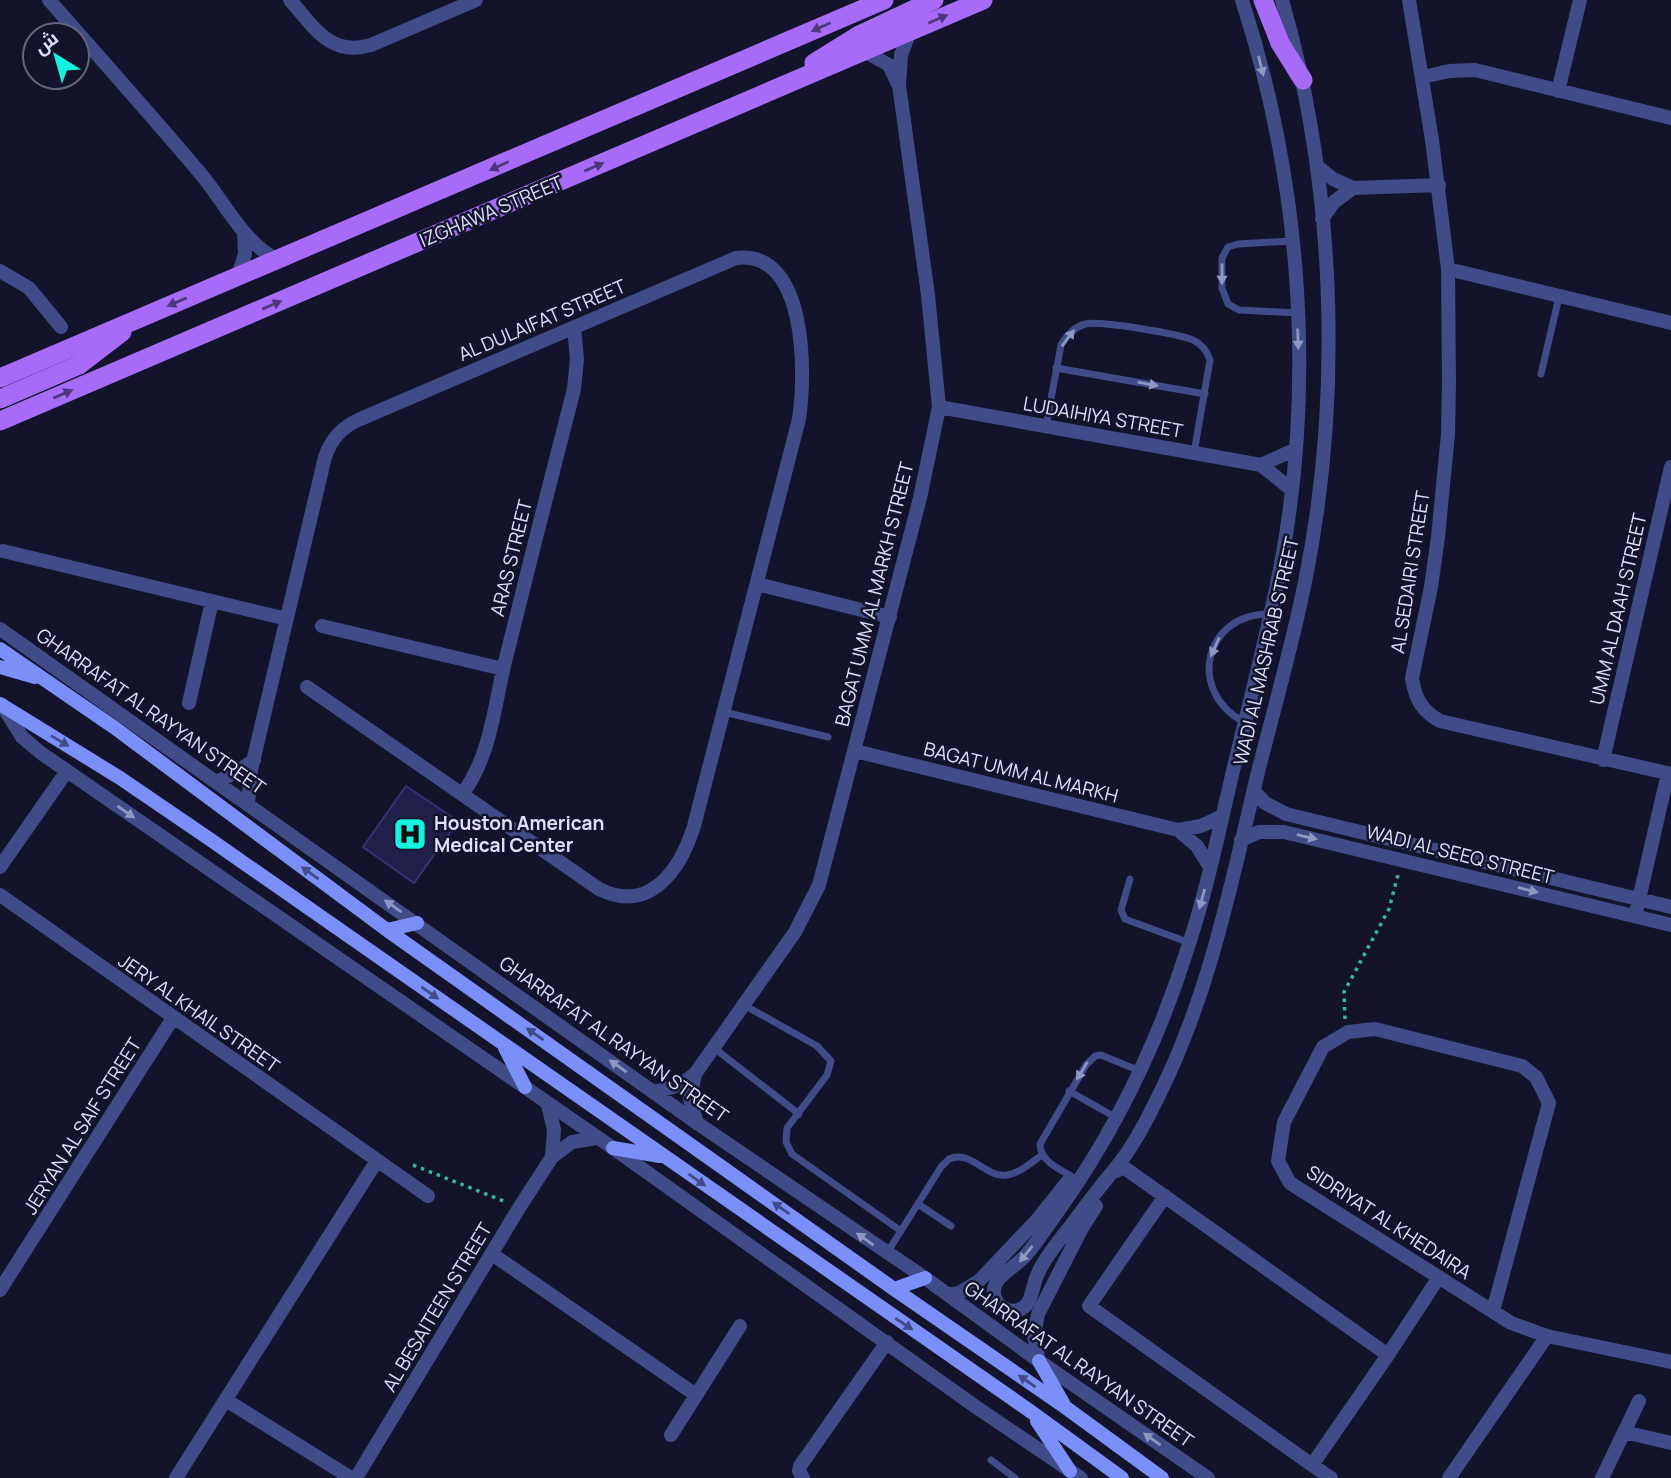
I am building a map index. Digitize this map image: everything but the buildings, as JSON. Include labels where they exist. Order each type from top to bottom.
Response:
[{"type":"main road","name":"IZGHAWA STREET","points":[[0,378],[884,0]]},
{"type":"main road","points":[[783,86],[859,35],[934,0]]},
{"type":"main road","name":"IZGHAWA STREET","points":[[0,421],[983,0]]},
{"type":"main road","points":[[1263,0],[1280,43],[1303,80]]},
{"type":"main road","points":[[0,399],[79,365],[107,345],[132,321]]},
{"type":"main road","name":"GHARRAFAT AL RAYYAN STREET","points":[[0,649],[387,929],[1162,1478]]},
{"type":"main road","points":[[0,667],[46,680]]},
{"type":"main road","points":[[1,705],[131,785],[1030,1411],[1122,1478]]},
{"type":"main road","points":[[387,929],[417,923]]},
{"type":"main road","points":[[503,1044],[525,1087]]},
{"type":"main road","points":[[613,1148],[663,1157]]},
{"type":"main road","points":[[894,1289],[925,1278]]},
{"type":"main road","points":[[1039,1361],[1065,1407]]},
{"type":"main road","points":[[1030,1411],[1075,1474]]},
{"type":"street","points":[[49,0],[199,172],[255,245],[278,260]]},
{"type":"street","points":[[290,0],[328,41],[353,49],[370,45],[476,0]]},
{"type":"street","name":"WADI AL MASHRAB STREET","points":[[1119,1164],[1099,1187],[1041,1268],[1029,1303],[1018,1310],[1005,1310],[1000,1306],[994,1294],[997,1282],[1025,1257],[1086,1170],[1139,1071],[1175,987],[1210,867],[1282,556],[1292,490],[1298,396],[1297,313],[1292,242],[1269,100],[1242,0]]},
{"type":"street","name":"WADI AL MASHRAB STREET","points":[[1039,1361],[1034,1336],[1038,1314],[1082,1228],[1113,1180],[1119,1164],[1158,1097],[1191,1022],[1204,984],[1304,583],[1320,472],[1327,358],[1322,219],[1318,167],[1303,80],[1282,0]]},
{"type":"street","name":"AL SEDAIRI STREET","points":[[1409,0],[1439,185],[1448,269],[1449,383],[1444,485],[1431,587],[1412,678],[1414,692],[1419,704],[1428,714],[1440,721],[1669,774],[1635,916]]},
{"type":"street","points":[[1558,91],[1580,0]]},
{"type":"street","name":"BAGAT UMM AL MARKH STREET","points":[[654,1092],[680,1085],[695,1074],[795,932],[819,885],[920,498],[939,407],[928,295],[899,85],[901,55],[910,31]]},
{"type":"street","points":[[864,51],[889,65],[899,85]]},
{"type":"street","points":[[1423,77],[1449,71],[1475,70],[1671,118]]},
{"type":"street","points":[[1318,167],[1333,179],[1353,188],[1439,185]]},
{"type":"street","points":[[1322,219],[1335,202],[1353,188]]},
{"type":"street","points":[[238,276],[245,254],[244,231]]},
{"type":"street","name":"AL DULAIFAT STREET","points":[[248,803],[249,781],[325,457],[341,431],[358,420],[736,258],[758,258],[778,273],[785,284],[796,317],[802,401],[689,842],[669,875],[642,895],[628,898],[599,889],[307,687]]},
{"type":"street","points":[[1448,269],[1671,323]]},
{"type":"street","points":[[0,271],[29,288],[61,327]]},
{"type":"street","name":"ARAS STREET","points":[[463,793],[475,777],[483,759],[574,389],[577,359],[574,328]]},
{"type":"street","name":"LUDAIHIYA STREET","points":[[939,407],[1261,465],[1292,490]]},
{"type":"street","points":[[1261,465],[1296,449]]},
{"type":"street","name":"UMM AL DAAH STREET","points":[[1603,760],[1671,467]]},
{"type":"street","points":[[3,551],[287,619]]},
{"type":"street","points":[[757,584],[890,617]]},
{"type":"street","points":[[189,703],[212,601]]},
{"type":"street","points":[[322,626],[503,669]]},
{"type":"street","name":"GHARRAFAT AL RAYYAN STREET","points":[[0,629],[697,1123],[925,1278],[1208,1478]]},
{"type":"street","points":[[1,705],[22,737],[67,771],[613,1148],[975,1407],[1075,1474]]},
{"type":"street","name":"BAGAT UMM AL MARKH","points":[[855,751],[1178,830],[1201,826],[1222,816]]},
{"type":"street","points":[[218,781],[254,760]]},
{"type":"street","points":[[0,867],[67,771]]},
{"type":"street","name":"WADI AL SEEQ STREET","points":[[1254,791],[1265,803],[1286,814],[1671,907]]},
{"type":"street","points":[[1178,830],[1197,846],[1210,867]]},
{"type":"street","name":"WADI AL SEEQ STREET","points":[[1241,840],[1259,832],[1275,830],[1671,925]]},
{"type":"street","name":"JERY AL KHAIL STREET","points":[[0,895],[376,1162],[428,1196]]},
{"type":"street","name":"JERYAN AL SAIF STREET","points":[[0,1290],[173,1018]]},
{"type":"street","name":"SIDRIYAT AL KHEDAIRA","points":[[1493,1311],[1549,1103],[1536,1077],[1522,1066],[1376,1029],[1348,1032],[1323,1047],[1284,1122],[1278,1161],[1290,1183],[1511,1323],[1547,1336],[1671,1362]]},
{"type":"street","points":[[695,1074],[690,1099],[697,1123]]},
{"type":"street","points":[[548,1105],[554,1130],[552,1157]]},
{"type":"street","name":"WADI AL MASHRAB STREET","points":[[948,1295],[969,1288],[979,1281],[1036,1221],[1106,1135]]},
{"type":"street","name":"AL BESAITEEN STREET","points":[[354,1478],[552,1157],[572,1142],[597,1138]]},
{"type":"street","points":[[176,1478],[376,1162]]},
{"type":"street","points":[[1119,1164],[1388,1354]]},
{"type":"street","points":[[1165,1196],[1089,1307],[1331,1478]]},
{"type":"street","points":[[492,1254],[696,1395]]},
{"type":"street","points":[[1312,1465],[1439,1277]]},
{"type":"street","points":[[671,1435],[740,1326]]},
{"type":"street","points":[[1449,1478],[1547,1336]]},
{"type":"street","points":[[803,1478],[799,1471],[800,1466],[887,1342]]},
{"type":"street","points":[[226,1400],[354,1478]]},
{"type":"street","points":[[1602,1478],[1639,1401]]},
{"type":"street","points":[[1624,1432],[1671,1443]]},
{"type":"lane","points":[[1292,242],[1238,244],[1228,247],[1222,258],[1222,288],[1228,304],[1239,310],[1297,313]]},
{"type":"lane","points":[[1541,374],[1559,296]]},
{"type":"lane","points":[[1045,426],[1061,345],[1071,331],[1087,323],[1109,324],[1185,338],[1204,347],[1210,360],[1194,453]]},
{"type":"lane","points":[[1056,368],[1205,394]]},
{"type":"lane","points":[[1244,722],[1234,717],[1219,702],[1210,684],[1209,663],[1215,644],[1228,627],[1246,617],[1269,614]]},
{"type":"lane","points":[[724,712],[828,737]]},
{"type":"lane","points":[[1130,878],[1121,910],[1125,919],[1190,943]]},
{"type":"lane","points":[[744,1005],[817,1046],[831,1061],[827,1075],[787,1128],[786,1135],[792,1154],[901,1231]]},
{"type":"lane","points":[[714,1048],[799,1114]]},
{"type":"lane","points":[[1071,1177],[1042,1155],[1040,1150],[1041,1138],[1069,1091],[1095,1056],[1108,1056],[1139,1071]]},
{"type":"lane","points":[[1069,1091],[1115,1118]]},
{"type":"lane","points":[[887,1254],[944,1162],[954,1156],[966,1157],[989,1171],[1007,1175],[1042,1155]]},
{"type":"lane","points":[[918,1204],[951,1226]]},
{"type":"lane","points":[[991,1460],[1015,1478]]},
{"type":"path","points":[[1348,1032],[1343,1013],[1344,992],[1389,909],[1402,860]]},
{"type":"path","points":[[376,1162],[403,1162],[519,1208]]},
{"type":"place","name":"Houston American Medical Center","points":[[410,834]]}]
